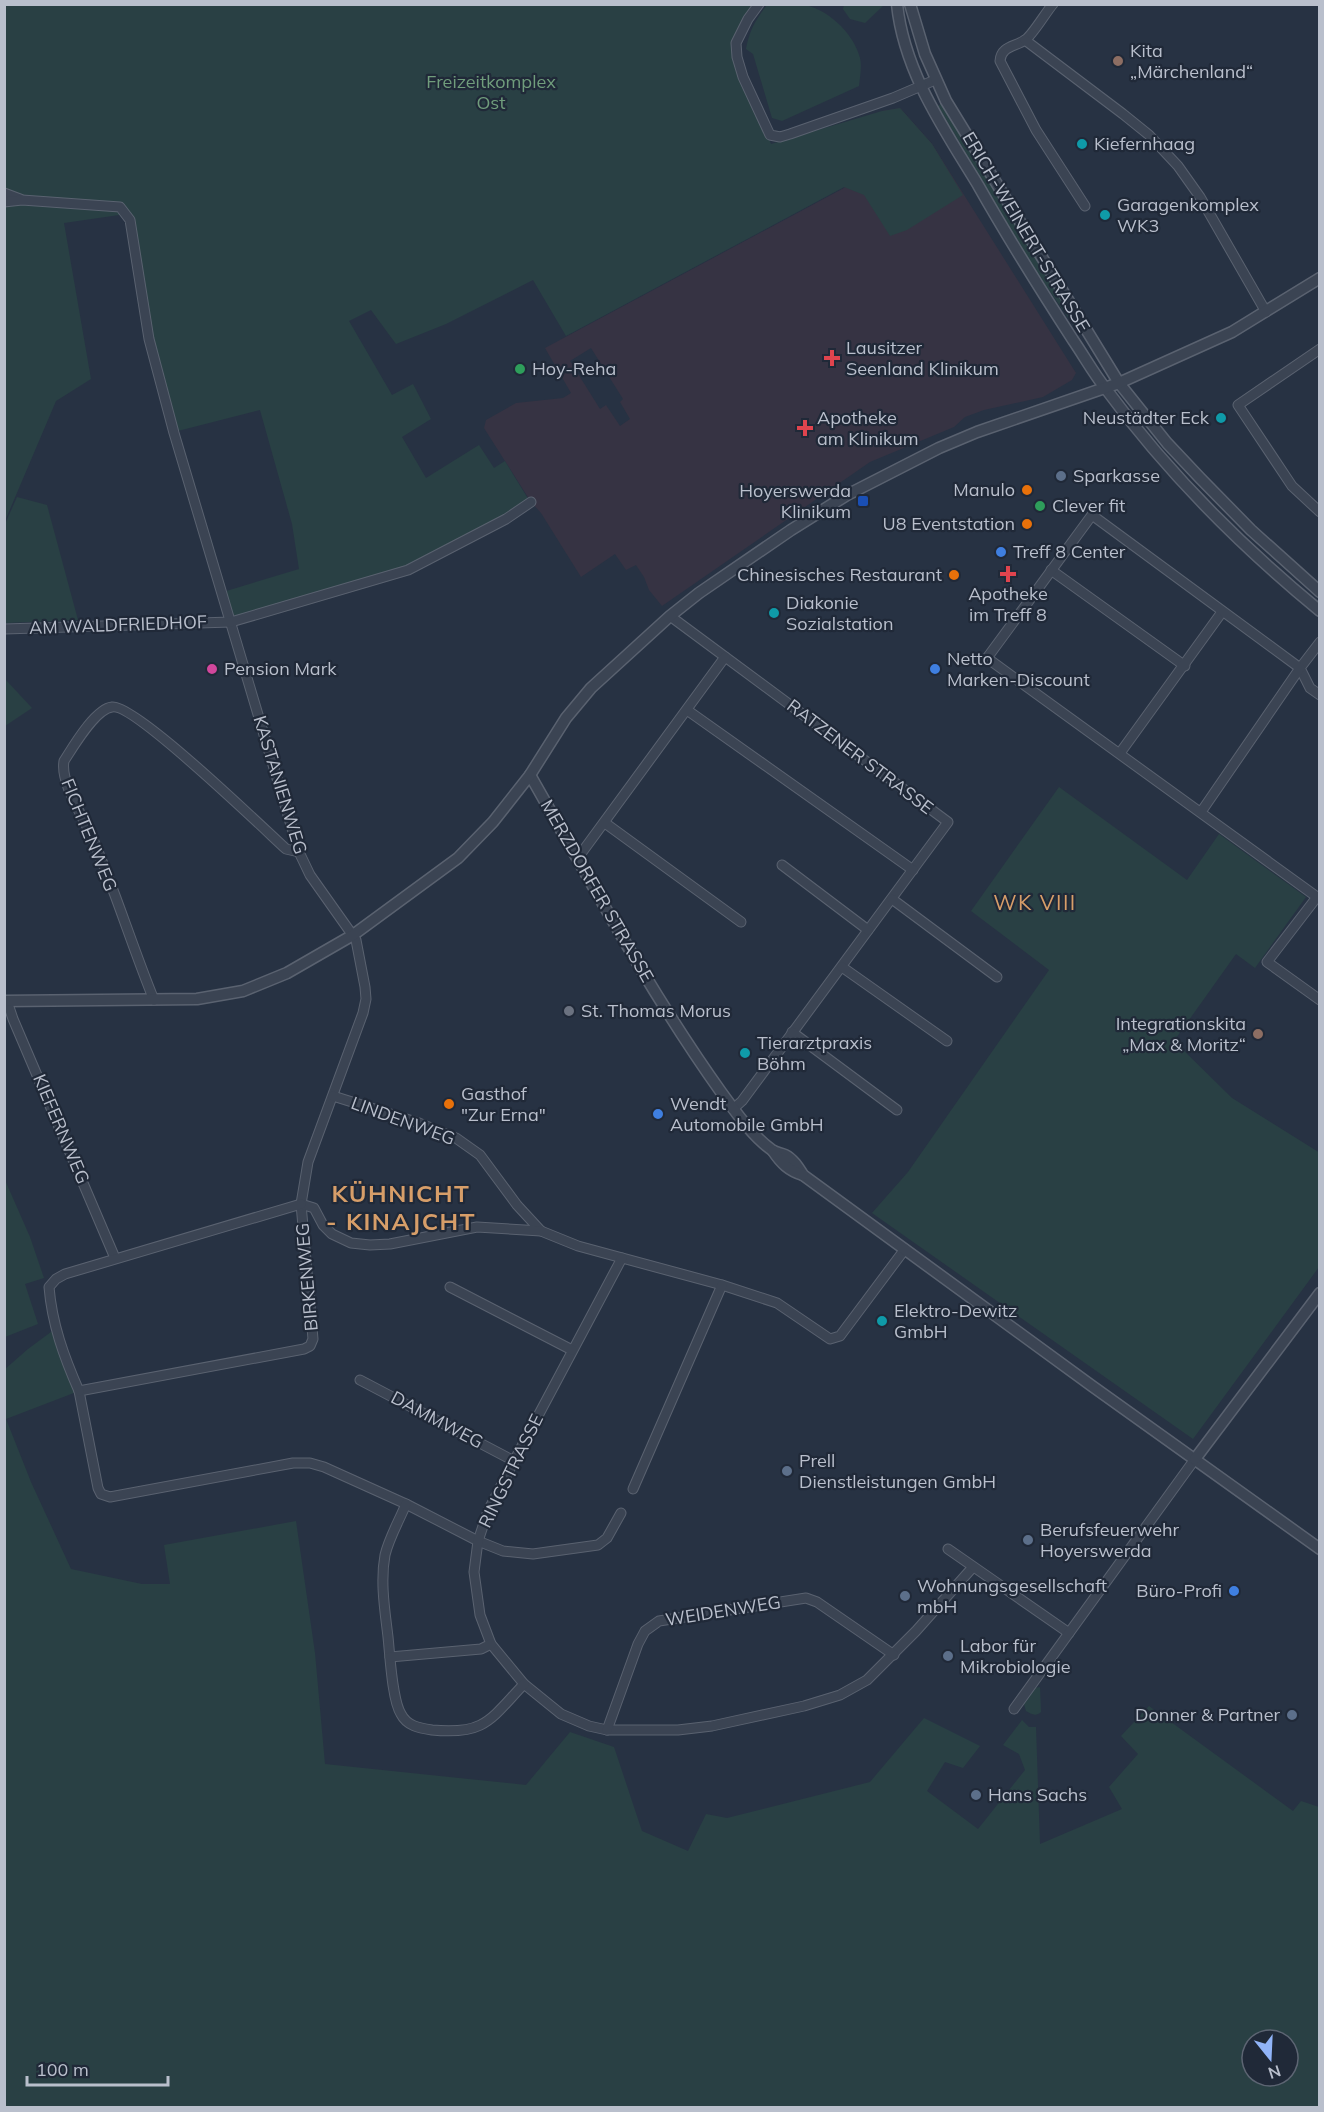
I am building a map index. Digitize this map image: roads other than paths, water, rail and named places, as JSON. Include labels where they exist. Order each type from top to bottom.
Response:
[{"type":"street","points":[[759,4],[748,19],[736,43],[737,57],[743,77],[770,135],[780,137],[790,134],[935,80]]},
{"type":"street","name":"ERICH-WEINERT-STRASSE","points":[[897,4],[906,46],[921,86],[939,121],[1032,277],[1105,388],[1191,491],[1254,555],[1320,611]]},
{"type":"street","name":"ERICH-WEINERT-STRASSE","points":[[910,4],[935,80],[960,125],[1119,383],[1167,443],[1200,478],[1251,530],[1320,592]]},
{"type":"street","points":[[1053,4],[1025,40],[1002,52],[1000,58],[1036,130],[1085,206]]},
{"type":"street","points":[[1025,40],[1149,135],[1178,166],[1200,197],[1266,312]]},
{"type":"street","points":[[4,193],[22,200]]},
{"type":"street","points":[[4,202],[22,200]]},
{"type":"street","name":"KASTANIENWEG","points":[[22,200],[120,207],[130,220],[149,339],[174,432],[299,852],[310,875],[353,935]]},
{"type":"street","points":[[6,1001],[197,999],[243,991],[287,973],[353,935],[458,858],[493,822],[530,775],[566,718],[591,688],[670,616],[699,593],[791,530],[847,495],[933,450],[977,432],[1119,383],[1232,332],[1320,278]]},
{"type":"street","points":[[1320,349],[1238,405],[1292,486],[1320,512]]},
{"type":"street","points":[[231,622],[408,570],[506,519],[531,502]]},
{"type":"street","points":[[1320,695],[1310,688],[1300,668],[1092,515],[987,658],[1317,897],[1267,962],[1320,1000]]},
{"type":"street","points":[[1051,570],[1185,666]]},
{"type":"street","points":[[1120,753],[1222,612]]},
{"type":"street","name":"RATZENER STRASSE","points":[[670,616],[948,822],[742,1101],[733,1109]]},
{"type":"street","name":"AM WALDFRIEDHOF","points":[[4,629],[231,622]]},
{"type":"street","points":[[1201,812],[1320,642]]},
{"type":"street","points":[[577,859],[725,657]]},
{"type":"street","name":"FICHTENWEG","points":[[154,1000],[92,837],[62,768],[64,761],[96,717],[112,707],[120,707],[174,747],[286,849],[299,852]]},
{"type":"street","points":[[687,710],[912,870]]},
{"type":"street","name":"MERZDORFER STRASSE","points":[[530,775],[683,1038],[733,1109],[773,1151],[785,1155],[797,1165],[803,1174],[1320,1549]]},
{"type":"street","points":[[605,823],[741,922]]},
{"type":"street","points":[[782,865],[868,930]]},
{"type":"street","points":[[892,899],[997,977]]},
{"type":"street","name":"LINDENWEG","points":[[353,935],[360,956],[366,999],[308,1162],[301,1204],[314,1208],[323,1226],[332,1234],[351,1243],[390,1244],[432,1237],[464,1228],[489,1227],[541,1232],[578,1246],[722,1285],[785,1307],[826,1337],[835,1339],[840,1336],[905,1249]]},
{"type":"street","points":[[842,967],[947,1041]]},
{"type":"street","name":"KIEFERNWEG","points":[[6,1001],[115,1258]]},
{"type":"street","points":[[792,1032],[897,1110]]},
{"type":"street","name":"LINDENWEG","points":[[333,1096],[428,1126],[456,1138],[480,1155],[541,1232]]},
{"type":"street","name":"BIRKENWEG","points":[[79,1391],[310,1346],[313,1339],[301,1204],[65,1274],[49,1287],[55,1328],[79,1391],[98,1488],[105,1496],[293,1463],[310,1463],[406,1504]]},
{"type":"street","points":[[513,1229],[520,1221],[523,1211]]},
{"type":"street","name":"RINGSTRASSE","points":[[622,1258],[488,1511],[478,1541],[474,1572],[477,1602],[491,1644],[524,1684],[561,1714],[582,1724],[607,1730],[678,1730],[804,1706],[853,1689],[867,1680],[894,1654],[973,1567]]},
{"type":"street","points":[[633,1489],[722,1285]]},
{"type":"street","points":[[450,1287],[572,1350]]},
{"type":"street","points":[[1014,1709],[1195,1459],[1320,1293]]},
{"type":"street","name":"DAMMWEG","points":[[360,1380],[514,1461]]},
{"type":"street","points":[[524,1684],[492,1718],[482,1726],[469,1730],[421,1728],[411,1725],[399,1713],[390,1657],[383,1586],[385,1556],[406,1504],[478,1541],[503,1551],[533,1554],[598,1545],[607,1538],[621,1513]]},
{"type":"street","points":[[948,1549],[1069,1633]]},
{"type":"street","name":"WEIDENWEG","points":[[607,1730],[638,1644],[645,1632],[659,1621],[806,1598],[817,1602],[894,1654]]},
{"type":"street","points":[[390,1657],[481,1649],[491,1644]]},
{"type":"place","name":"Kita „Märchenland“","points":[[1118,61]]},
{"type":"place","name":"Kiefernhaag","points":[[1082,144]]},
{"type":"place","name":"Garagenkomplex WK3","points":[[1105,215]]},
{"type":"place","name":"Lausitzer Seenland Klinikum","points":[[832,358]]},
{"type":"place","name":"Hoy-Reha","points":[[520,369]]},
{"type":"place","name":"Neustädter Eck","points":[[1221,418]]},
{"type":"place","name":"Apotheke am Klinikum","points":[[805,428]]},
{"type":"place","name":"Sparkasse","points":[[1061,476]]},
{"type":"place","name":"Manulo","points":[[1027,490]]},
{"type":"place","name":"Hoyerswerda Klinikum","points":[[863,501]]},
{"type":"place","name":"Clever fit","points":[[1040,506]]},
{"type":"place","name":"U8 Eventstation","points":[[1027,524]]},
{"type":"place","name":"Treff 8 Center","points":[[1001,552]]},
{"type":"place","name":"Apotheke im Treff 8","points":[[1008,574]]},
{"type":"place","name":"Chinesisches Restaurant","points":[[954,575]]},
{"type":"place","name":"Diakonie Sozialstation","points":[[774,613]]},
{"type":"place","name":"Pension Mark","points":[[212,669]]},
{"type":"place","name":"Netto Marken-Discount","points":[[935,669]]},
{"type":"place","name":"St. Thomas Morus","points":[[569,1011]]},
{"type":"place","name":"Integrationskita „Max & Moritz“","points":[[1258,1034]]},
{"type":"place","name":"Tierarztpraxis Böhm","points":[[745,1053]]},
{"type":"place","name":"Gasthof \"Zur Erna\"","points":[[449,1104]]},
{"type":"place","name":"Wendt Automobile GmbH","points":[[658,1114]]},
{"type":"place","name":"Elektro-Dewitz GmbH","points":[[882,1321]]},
{"type":"place","name":"Prell Dienstleistungen GmbH","points":[[787,1471]]},
{"type":"place","name":"Berufsfeuerwehr Hoyerswerda","points":[[1028,1540]]},
{"type":"place","name":"Büro-Profi","points":[[1234,1591]]},
{"type":"place","name":"Wohnungsgesellschaft mbH","points":[[905,1596]]},
{"type":"place","name":"Labor für Mikrobiologie","points":[[948,1656]]},
{"type":"place","name":"Donner & Partner","points":[[1292,1715]]},
{"type":"place","name":"Hans Sachs","points":[[976,1795]]},
{"type":"district","name":"WK VIII","points":[[1035,903]]},
{"type":"district","name":"KÜHNICHT - KINAJCHT","points":[[401,1208]]},
{"type":"park label","name":"Freizeitkomplex Ost","points":[[491,92]]}]
